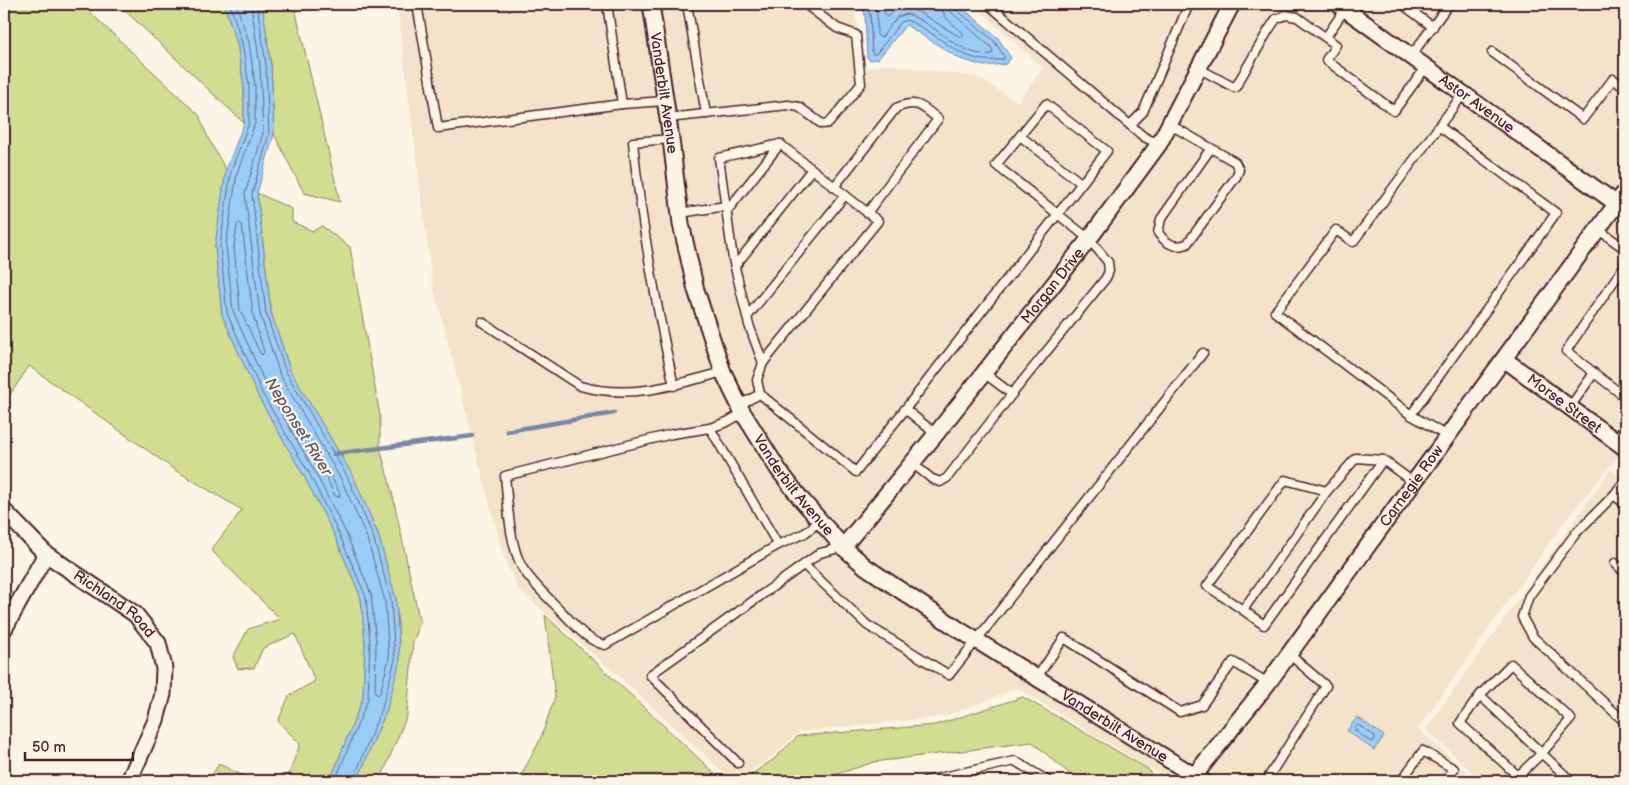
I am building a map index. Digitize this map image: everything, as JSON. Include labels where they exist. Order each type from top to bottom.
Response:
[{"type":"street","name":"Vanderbilt Avenue","points":[[651,4],[680,212],[696,290],[723,372],[741,409],[778,469],[820,521],[866,567],[1196,780]]},
{"type":"street","name":"Morgan Drive","points":[[844,547],[936,434],[1089,239],[1159,144],[1232,4]]},
{"type":"street","name":"Astor Avenue","points":[[1341,6],[1463,94],[1621,198]]},
{"type":"street","name":"Carnegie Row","points":[[1196,780],[1621,198]]},
{"type":"street","name":"Morse Street","points":[[1504,359],[1621,445]]},
{"type":"street","name":"Richland Road","points":[[4,511],[46,554],[135,614],[158,643],[164,668],[163,694],[156,720],[129,781]]},
{"type":"street","points":[[4,629],[46,554]]},
{"type":"lane","points":[[417,4],[438,128],[622,104],[665,101]]},
{"type":"lane","points":[[608,4],[622,104]]},
{"type":"lane","points":[[687,4],[706,114]]},
{"type":"lane","points":[[668,118],[788,105],[799,107],[822,124],[829,123],[861,84],[856,35],[837,28],[805,4]]},
{"type":"lane","points":[[988,4],[1144,137],[1159,144]]},
{"type":"lane","points":[[1130,125],[1142,112],[1189,4]]},
{"type":"lane","points":[[1402,4],[1433,27]]},
{"type":"lane","points":[[1411,56],[1449,4]]},
{"type":"lane","points":[[1326,37],[1341,6]]},
{"type":"lane","points":[[1198,68],[1235,88],[1276,19],[1286,15],[1297,17],[1336,45],[1326,60],[1394,111],[1426,68]]},
{"type":"lane","points":[[1492,52],[1583,118],[1613,79],[1625,88]]},
{"type":"lane","points":[[1447,436],[1411,415],[1275,312],[1336,230],[1353,242],[1463,94]]},
{"type":"lane","points":[[834,187],[896,108],[907,104],[920,104],[938,118],[867,213]]},
{"type":"lane","points":[[780,144],[878,222],[763,363],[757,380],[760,394],[856,472],[1058,213],[1081,183],[1107,151],[1046,104],[996,165],[1058,213],[1089,239],[1108,262],[1109,271],[1106,278],[947,478],[940,482],[932,479],[912,463]]},
{"type":"lane","points":[[1169,124],[1211,148],[1235,162],[1239,170],[1236,177],[1187,244],[1180,247],[1172,245],[1163,240],[1158,233],[1158,226],[1211,148]]},
{"type":"lane","points":[[1411,415],[1556,213],[1439,126]]},
{"type":"lane","points":[[1020,136],[1081,183]]},
{"type":"lane","points":[[671,139],[633,142],[638,195],[658,318],[674,386]]},
{"type":"lane","points":[[680,212],[726,208],[780,144]]},
{"type":"lane","points":[[763,363],[747,317],[735,266],[719,158],[780,144]]},
{"type":"lane","points":[[735,266],[812,169]]},
{"type":"lane","points":[[747,317],[845,195]]},
{"type":"lane","points":[[1599,230],[1625,249]]},
{"type":"lane","points":[[1625,266],[1566,351],[1625,397]]},
{"type":"lane","points":[[482,322],[580,386],[598,391],[630,393],[674,386],[723,372]]},
{"type":"lane","points":[[804,564],[867,625],[950,675],[1203,353]]},
{"type":"lane","points":[[984,372],[1012,394]]},
{"type":"lane","points":[[1570,408],[1594,373]]},
{"type":"lane","points":[[760,394],[727,422],[710,428],[672,434],[505,476],[514,546],[521,565],[528,576],[583,634],[594,642],[605,645],[778,545],[805,533],[820,521]]},
{"type":"lane","points":[[905,409],[936,434]]},
{"type":"lane","points":[[1621,445],[1625,426]]},
{"type":"lane","points":[[710,428],[778,545]]},
{"type":"lane","points":[[1243,610],[1327,491],[1356,458],[1383,460],[1413,482]]},
{"type":"lane","points":[[1327,491],[1285,480],[1207,586],[1264,625],[1383,460]]},
{"type":"lane","points":[[1625,480],[1614,495],[1576,533],[1528,596],[1522,617],[1533,637],[1625,722]]},
{"type":"lane","points":[[1614,495],[1625,504]]},
{"type":"lane","points":[[738,763],[650,675],[820,553],[844,547]]},
{"type":"lane","points":[[1615,564],[1625,573]]},
{"type":"lane","points":[[1037,677],[1064,638],[1180,712],[1202,705],[1233,662],[1268,683]]},
{"type":"lane","points":[[1266,781],[1326,686],[1289,654]]},
{"type":"lane","points":[[1511,664],[1571,719],[1542,753],[1518,776],[1460,723],[1480,695],[1511,664]]},
{"type":"lane","points":[[1480,695],[1571,781]]},
{"type":"lane","points":[[1401,781],[1423,751],[1454,769],[1445,781]]},
{"type":"lane","points":[[925,781],[1015,761],[1048,781]]},
{"type":"shaded area","points":[[397,4],[853,4],[867,68],[884,64],[977,77],[1018,102],[1043,68],[973,4],[1625,4],[1625,448],[1567,518],[1418,729],[1477,781],[1235,781],[1222,773],[1217,781],[1162,781],[1159,774],[1017,688],[947,716],[799,732],[770,758],[733,781],[623,680],[519,590],[503,555],[432,281]]},
{"type":"shaded area","points":[[1611,469],[1625,479],[1625,781],[1482,781],[1426,729]]},
{"type":"green space","points":[[4,4],[81,4],[199,115],[208,138],[226,170],[215,246],[222,315],[259,398],[304,476],[335,536],[361,598],[365,642],[363,698],[330,781],[286,781],[300,744],[278,721],[289,696],[315,681],[295,634],[263,648],[254,668],[238,669],[233,657],[248,629],[280,619],[211,550],[242,510],[175,470],[29,366],[6,401],[4,399]]},
{"type":"green space","points":[[118,4],[224,4],[237,43],[244,87],[244,123]]},
{"type":"green space","points":[[262,4],[294,4],[340,202],[304,193],[274,134],[271,65]]},
{"type":"green space","points":[[257,193],[292,209],[292,222],[313,231],[322,226],[350,247],[380,416],[380,448],[392,492],[420,623],[413,643],[407,715],[380,781],[357,781],[387,709],[400,660],[396,599],[378,534],[353,476],[290,370],[271,312]]},
{"type":"green space","points":[[545,615],[723,781],[518,781],[540,740],[555,697]]},
{"type":"green space","points":[[1023,697],[1148,769],[1154,781],[1078,781],[1032,742],[874,762],[816,781],[741,781],[774,759],[798,736],[935,725]]},
{"type":"green space","points":[[219,764],[254,781],[208,781]]},
{"type":"water","name":"Neponset River","points":[[224,4],[262,4],[271,65],[274,134],[257,193],[271,312],[290,370],[353,476],[378,534],[396,599],[400,660],[387,709],[357,781],[330,781],[363,698],[365,642],[361,598],[335,536],[304,476],[259,398],[222,315],[215,246],[226,170],[244,123],[244,87],[237,43]]},
{"type":"water","points":[[862,4],[958,4],[998,38],[1011,58],[1006,64],[984,66],[960,59],[906,25],[878,59],[870,60],[867,57],[865,15]]},
{"type":"water","points":[[1357,717],[1384,736],[1374,750],[1347,731]]},
{"type":"waterway","points":[[507,431],[614,413]]},
{"type":"waterway","name":"Neponset River","points":[[334,454],[472,436]]}]
